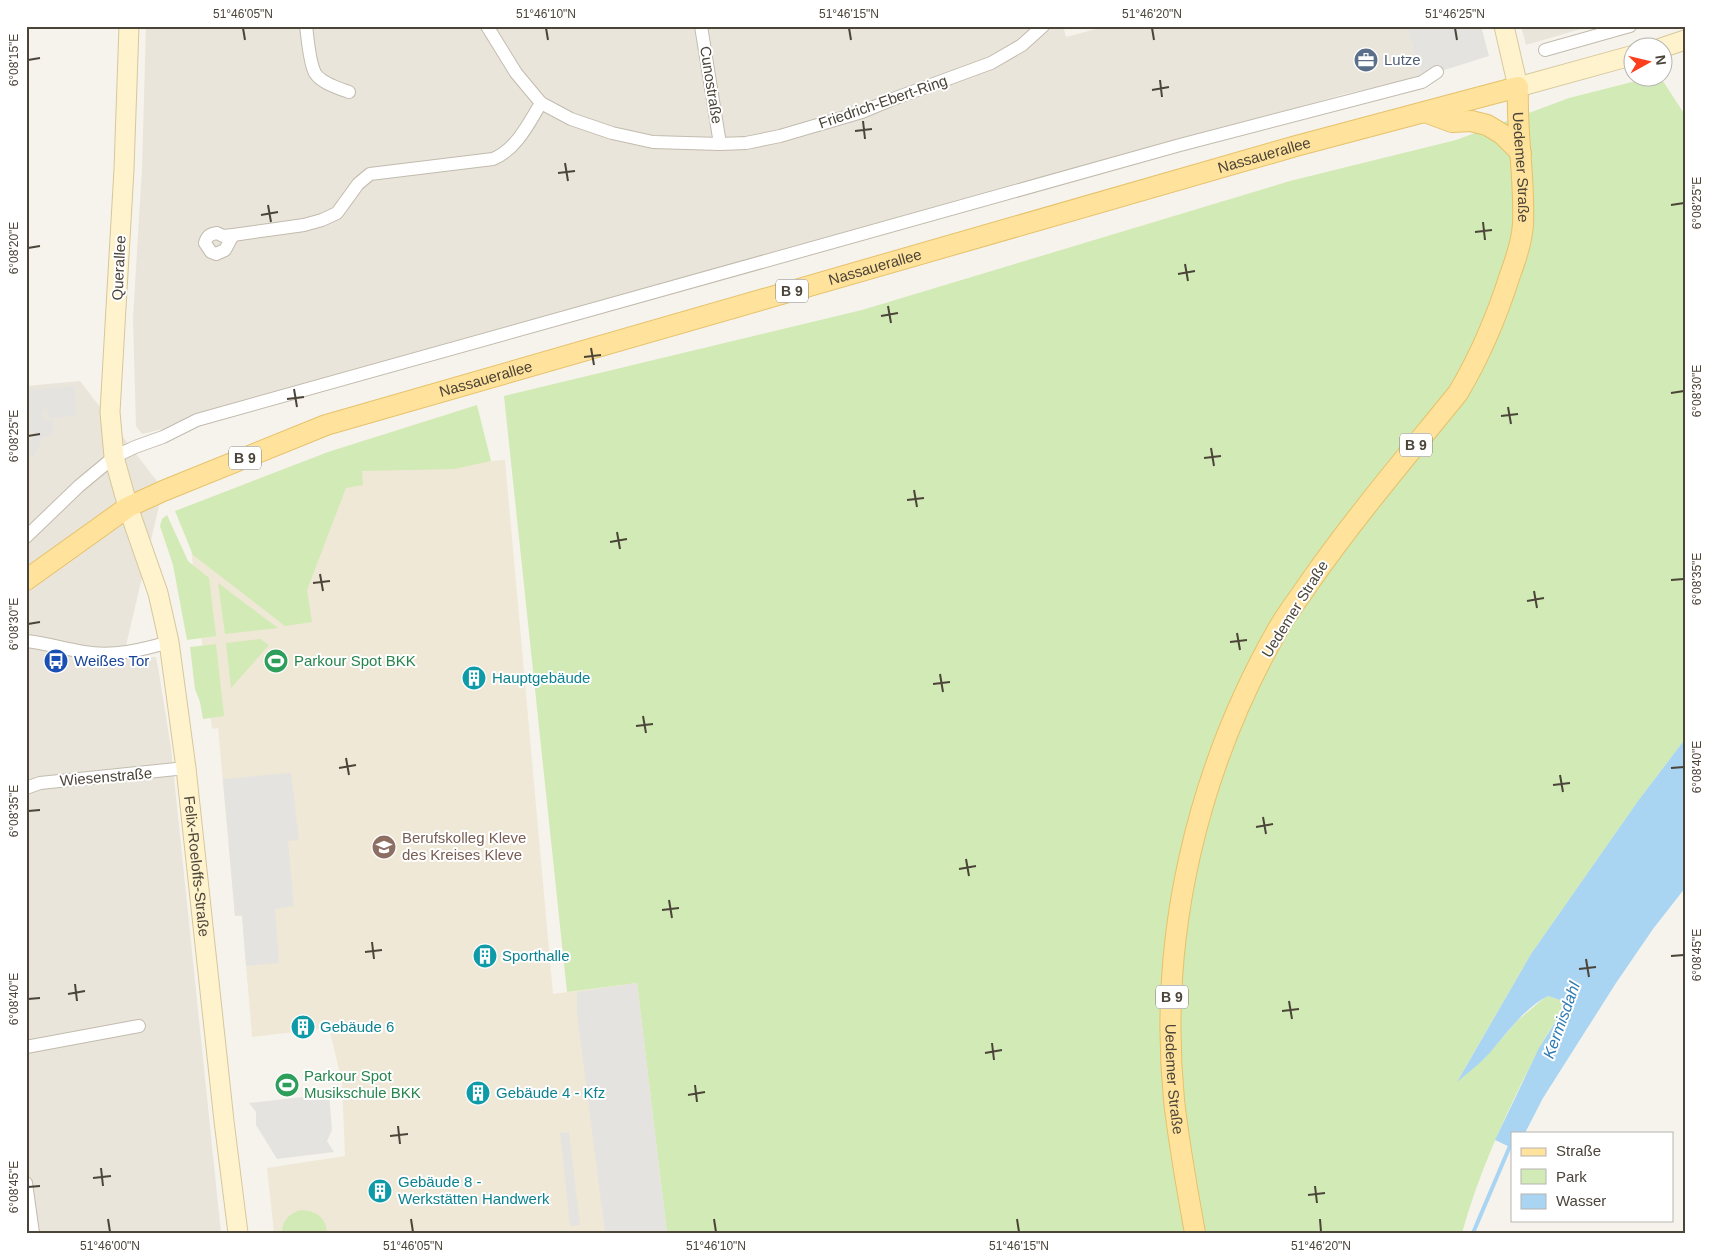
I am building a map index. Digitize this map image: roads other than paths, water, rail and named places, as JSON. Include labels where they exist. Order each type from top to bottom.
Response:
[{"type":"main road","name":"Nassauerallee","points":[[26,580],[128,507],[326,425],[1296,146],[1518,87]]},
{"type":"main road","name":"Uedemer Straße","points":[[1195,1233],[1180,1150],[1174,1098],[1172,997],[1174,944],[1183,888],[1196,829],[1215,765],[1242,698],[1279,627],[1338,541],[1458,394],[1474,367],[1500,307],[1520,244],[1523,217],[1521,153],[1517,110],[1518,87]]},
{"type":"main road","points":[[1425,112],[1452,122],[1471,121],[1487,125],[1502,134],[1521,153]]},
{"type":"street","name":"Querallee","points":[[128,507],[113,449],[110,412],[124,169],[129,26]]},
{"type":"street","points":[[306,26],[309,50],[316,74],[330,84],[349,92]]},
{"type":"street","name":"Friedrich-Ebert-Ring","points":[[487,26],[516,73],[541,103],[571,119],[612,133],[653,142],[720,144],[746,143],[780,136],[862,112],[991,63],[1022,45],[1043,26]]},
{"type":"street","name":"Cunostraße","points":[[701,26],[720,144]]},
{"type":"street","points":[[1504,26],[1518,87]]},
{"type":"street","points":[[1545,50],[1630,26]]},
{"type":"street","name":"Nassauerallee","points":[[1518,87],[1624,58]]},
{"type":"street","name":"Nassauerallee","points":[[26,537],[79,486],[113,449],[135,447],[163,437],[197,420],[1180,145],[1422,82],[1437,72]]},
{"type":"street","points":[[233,235],[304,225],[322,220],[337,213],[358,184],[370,174],[499,157],[511,148],[541,103]]},
{"type":"street","name":"Felix-Roeloffs-Straße","points":[[128,507],[158,593],[169,642],[186,768],[238,1233]]},
{"type":"street","points":[[26,640],[43,642],[86,653],[125,653],[169,642]]},
{"type":"street","name":"Wiesenstraße","points":[[26,788],[40,783],[186,768]]},
{"type":"street","points":[[26,1047],[139,1026]]},
{"type":"street","points":[[26,1183],[33,1233]]},
{"type":"water","name":"Kermisdahl","points":[[1685,739],[1685,888],[1653,929],[1616,983],[1543,1098],[1526,1132],[1511,1132],[1511,1148],[1495,1140],[1539,1048],[1559,1016],[1563,1006],[1560,1000],[1548,996],[1530,1008],[1484,1059],[1457,1082],[1531,954],[1638,801]]},
{"type":"waterway","points":[[1473,1233],[1510,1146]]},
{"type":"place","name":"Lutze","points":[[1366,60]]},
{"type":"place","name":"Weißes Tor","points":[[56,661]]},
{"type":"place","name":"Parkour Spot BKK","points":[[276,661]]},
{"type":"place","name":"Hauptgebäude","points":[[474,678]]},
{"type":"place","name":"Berufskolleg Kleve des Kreises Kleve","points":[[384,847]]},
{"type":"place","name":"Sporthalle","points":[[485,956]]},
{"type":"place","name":"Gebäude 6","points":[[303,1027]]},
{"type":"place","name":"Parkour Spot Musikschule BKK","points":[[287,1085]]},
{"type":"place","name":"Gebäude 4 - Kfz","points":[[478,1093]]},
{"type":"place","name":"Gebäude 8 - Werkstätten Handwerk","points":[[380,1191]]}]
